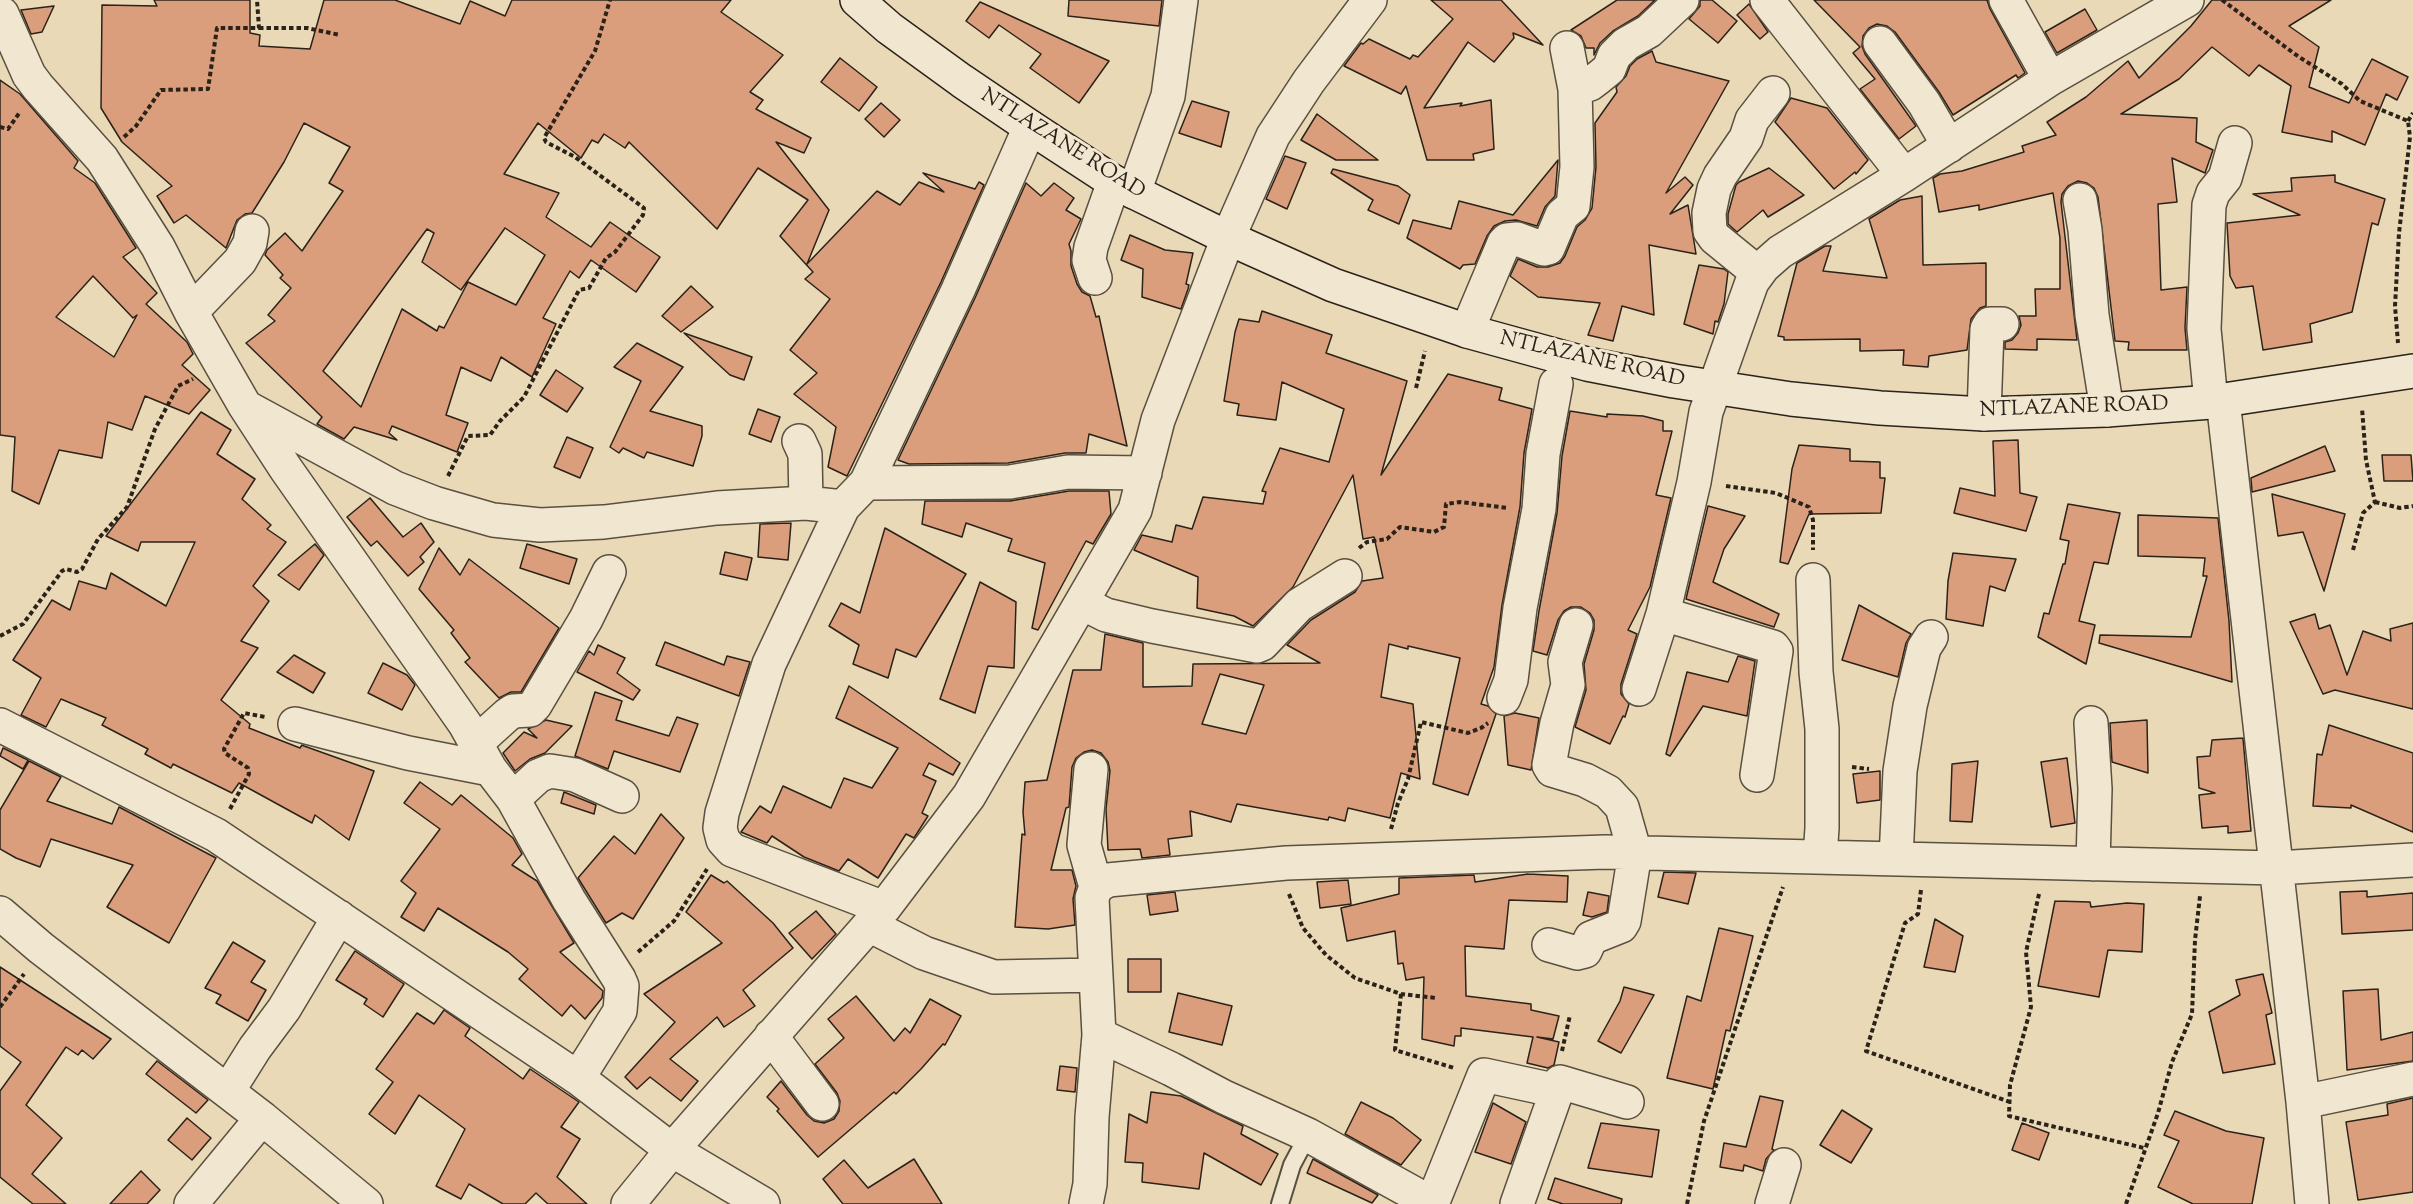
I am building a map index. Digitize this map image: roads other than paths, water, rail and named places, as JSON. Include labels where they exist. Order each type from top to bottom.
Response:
[{"type":"street","name":"NTLAZANE ROAD","points":[[857,0],[898,35],[1030,127],[1124,187],[1228,238],[1333,285],[1467,332],[1587,364],[1791,399],[1880,408],[1984,414],[2107,410],[2217,401],[2406,359]]},
{"type":"street","points":[[1095,278],[1089,260],[1091,247],[1124,187],[1168,96],[1181,0]]},
{"type":"street","points":[[628,1204],[672,1150],[877,917],[969,796],[1135,510],[1158,420],[1228,238],[1273,136],[1309,81],[1370,0]]},
{"type":"street","points":[[1575,89],[1590,84],[1609,69],[1614,56],[1626,44],[1649,31],[1682,0]]},
{"type":"street","points":[[1767,0],[1904,175]]},
{"type":"street","points":[[1639,689],[1663,614],[1694,482],[1706,412],[1752,282],[1758,273],[1780,252],[2050,80],[2187,0]]},
{"type":"street","points":[[2018,6],[2050,80]]},
{"type":"street","points":[[2,14],[29,75],[102,159],[158,247],[191,312],[245,406],[286,469],[453,706],[483,756],[513,799],[569,900],[615,972],[622,986],[620,1011],[578,1078]]},
{"type":"street","points":[[1880,43],[1924,103],[1949,146]]},
{"type":"street","points":[[1467,332],[1504,243],[1507,240],[1517,239],[1544,249],[1548,248],[1562,215],[1573,206],[1577,167],[1575,89],[1567,48]]},
{"type":"street","points":[[1758,273],[1715,238],[1710,231],[1709,213],[1720,176],[1746,138],[1752,120],[1773,93]]},
{"type":"street","points":[[1030,127],[958,290],[866,483],[843,507],[769,664],[722,813],[720,828],[723,840],[732,850],[877,917],[924,953],[994,977],[1095,975]]},
{"type":"street","points":[[2235,143],[2224,178],[2213,193],[2209,206],[2204,329],[2217,401],[2276,868],[2303,1102],[2312,1204]]},
{"type":"street","points":[[2080,200],[2085,230],[2092,315],[2107,410]]},
{"type":"street","points":[[191,312],[240,261],[250,243],[252,231]]},
{"type":"street","points":[[1984,414],[1986,329],[1990,324],[2002,324]]},
{"type":"street","points":[[1504,698],[1511,680],[1520,608],[1539,509],[1543,454],[1556,384]]},
{"type":"street","points":[[245,406],[395,488],[434,503],[493,520],[540,525],[604,522],[717,508],[806,503],[843,507]]},
{"type":"street","points":[[799,441],[805,454],[806,503]]},
{"type":"street","points":[[866,483],[1010,482],[1068,472],[1145,473]]},
{"type":"street","points":[[483,756],[507,715],[513,711],[530,710],[535,705],[586,619],[609,572]]},
{"type":"street","points":[[1082,603],[1106,615],[1257,646],[1262,644],[1299,605],[1345,576]]},
{"type":"street","points":[[1806,856],[1822,828],[1822,765],[1813,580]]},
{"type":"street","points":[[1663,614],[1773,647],[1776,651],[1757,775]]},
{"type":"street","points":[[1550,945],[1577,952],[1585,951],[1591,938],[1621,926],[1624,921],[1635,853],[1622,807],[1608,792],[1585,780],[1552,770],[1549,765],[1557,723],[1568,685],[1565,662],[1576,625]]},
{"type":"street","points":[[1910,859],[1900,771],[1910,706],[1924,648],[1931,636]]},
{"type":"street","points":[[2091,723],[2095,789],[2093,864]]},
{"type":"street","points":[[295,724],[408,753],[483,756]]},
{"type":"street","points":[[0,725],[216,835],[578,1078],[672,1150],[763,1204]]},
{"type":"street","points":[[1086,1204],[1090,1184],[1092,1117],[1099,1035],[1092,898],[1096,887],[1084,845],[1091,769]]},
{"type":"street","points":[[513,799],[538,776],[550,771],[575,775],[622,796]]},
{"type":"street","points":[[1096,887],[1108,880],[1286,863],[1635,853],[2276,868],[2413,860]]},
{"type":"street","points":[[0,913],[41,948],[262,1118],[366,1204]]},
{"type":"street","points":[[228,1091],[255,1048],[285,1009],[339,917]]},
{"type":"street","points":[[1099,1035],[1224,1097],[1308,1135],[1432,1204],[1484,1075],[1558,1091]]},
{"type":"street","points":[[771,1036],[822,1104]]},
{"type":"street","points":[[2303,1102],[2413,1079]]},
{"type":"street","points":[[1517,1204],[1560,1082],[1627,1102]]},
{"type":"street","points":[[191,1204],[262,1118]]},
{"type":"street","points":[[1772,1204],[1784,1165]]},
{"type":"lane","points":[[1280,1204],[1292,1164],[1308,1135]]}]
